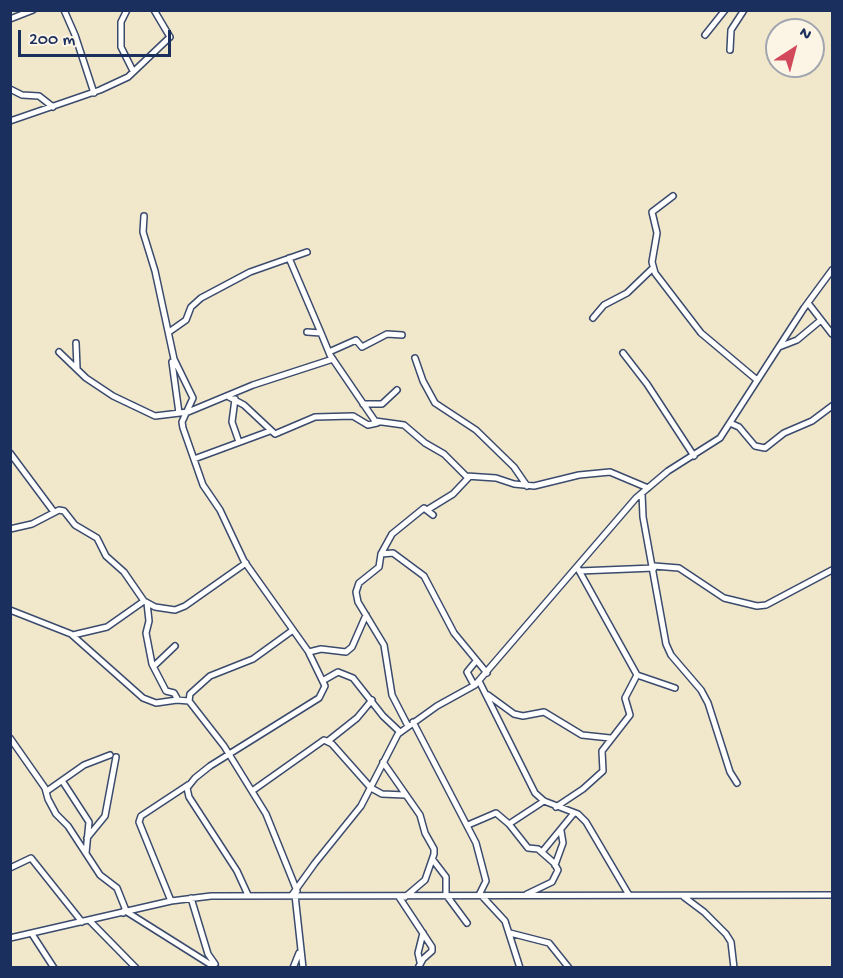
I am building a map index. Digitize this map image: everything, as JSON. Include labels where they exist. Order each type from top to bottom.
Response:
[{"type":"street","points":[[10,19],[33,10]]},
{"type":"street","points":[[64,10],[75,35],[93,93]]},
{"type":"street","points":[[126,10],[121,22],[121,47],[133,71]]},
{"type":"street","points":[[10,121],[93,93],[119,81],[133,71],[170,37],[154,10]]},
{"type":"street","points":[[705,35],[725,10]]},
{"type":"street","points":[[730,50],[730,30],[744,10]]},
{"type":"street","points":[[10,88],[22,95],[39,96],[53,106]]},
{"type":"street","points":[[593,318],[604,305],[627,293],[653,268],[657,232],[652,212],[673,196]]},
{"type":"street","points":[[144,216],[142,232],[177,367],[193,398],[182,422],[203,485],[220,510],[246,563],[309,652],[324,680],[325,690],[319,699],[229,754],[190,784],[141,816],[139,822],[171,901]]},
{"type":"street","points":[[169,332],[186,320],[194,302],[237,278],[308,252]]},
{"type":"street","points":[[289,258],[329,352],[378,423]]},
{"type":"street","points":[[653,268],[701,333],[757,380]]},
{"type":"street","points":[[295,894],[315,863],[362,806],[400,732],[477,683],[487,674],[642,493],[668,471],[720,438],[832,270]]},
{"type":"street","points":[[808,303],[832,334]]},
{"type":"street","points":[[779,347],[797,340],[821,320]]},
{"type":"street","points":[[307,332],[321,333]]},
{"type":"street","points":[[329,352],[356,340],[362,347],[387,334],[402,335]]},
{"type":"street","points":[[76,343],[77,368]]},
{"type":"street","points":[[171,343],[179,413]]},
{"type":"street","points":[[59,351],[92,382],[155,416],[188,412],[232,398],[253,385],[333,359]]},
{"type":"street","points":[[623,353],[647,384],[694,456]]},
{"type":"street","points":[[415,358],[423,381],[435,403],[476,430],[514,467],[526,486]]},
{"type":"street","points":[[363,404],[382,404],[397,390]]},
{"type":"street","points":[[232,398],[270,431],[280,433],[315,417],[353,416],[368,425],[395,422],[404,425],[444,454],[469,477],[496,478],[526,486],[541,486],[579,475],[610,472],[648,488]]},
{"type":"street","points":[[232,398],[232,422],[239,442]]},
{"type":"street","points":[[730,423],[739,427],[755,446],[765,448],[784,433],[812,421],[832,406]]},
{"type":"street","points":[[194,459],[270,431]]},
{"type":"street","points":[[10,453],[54,512]]},
{"type":"street","points":[[427,510],[453,494],[469,477]]},
{"type":"street","points":[[642,493],[643,517],[654,567],[666,644],[671,655],[701,690],[708,703],[730,772],[737,783]]},
{"type":"street","points":[[433,515],[424,508],[393,534],[381,554],[379,567],[357,587],[358,602],[384,645],[392,695],[468,825],[476,843],[486,881],[480,895]]},
{"type":"street","points":[[10,529],[32,524],[54,512],[64,511],[75,525],[97,538],[106,556],[124,572],[146,602],[155,607],[175,610],[185,606],[246,563]]},
{"type":"street","points":[[381,554],[393,553],[424,576],[454,633],[487,674]]},
{"type":"street","points":[[578,569],[678,568],[724,598],[757,606],[766,605],[832,570]]},
{"type":"street","points":[[578,569],[638,675],[675,688]]},
{"type":"street","points":[[73,635],[107,627],[146,602]]},
{"type":"street","points":[[146,602],[149,621],[146,633],[154,666],[166,691],[174,693],[178,700]]},
{"type":"street","points":[[10,610],[73,635],[143,698],[156,703],[189,701]]},
{"type":"street","points":[[309,652],[321,649],[346,652],[352,646],[366,615]]},
{"type":"street","points":[[293,630],[254,660],[210,676],[190,693],[189,701],[229,754],[271,823],[295,894],[303,968]]},
{"type":"street","points":[[154,666],[175,646]]},
{"type":"street","points":[[476,662],[467,672],[486,694],[535,793],[544,801],[574,813],[586,822],[629,895]]},
{"type":"street","points":[[324,680],[331,674],[344,672],[353,678],[400,732]]},
{"type":"street","points":[[556,807],[583,789],[603,771],[601,757],[610,738],[630,715],[626,698],[638,675]]},
{"type":"street","points":[[486,694],[514,714],[523,716],[544,712],[582,735],[610,738]]},
{"type":"street","points":[[252,791],[315,745],[328,741],[357,718],[372,700]]},
{"type":"street","points":[[10,738],[46,791],[51,806],[100,875],[117,888],[125,912]]},
{"type":"street","points":[[328,741],[371,789],[382,794],[405,795]]},
{"type":"street","points":[[46,791],[63,782],[84,765],[113,756],[105,816],[87,838]]},
{"type":"street","points":[[383,762],[420,815],[425,833],[433,844],[433,860],[425,880],[402,897]]},
{"type":"street","points":[[63,782],[89,822],[86,853]]},
{"type":"street","points":[[190,784],[187,788],[189,797],[237,871],[248,895]]},
{"type":"street","points":[[509,824],[544,801]]},
{"type":"street","points":[[468,825],[491,813],[496,813],[509,824],[528,848],[542,852],[555,865],[558,870],[552,882],[524,896]]},
{"type":"street","points":[[542,852],[574,813]]},
{"type":"street","points":[[555,865],[563,843],[561,831]]},
{"type":"street","points":[[10,868],[31,858],[82,922]]},
{"type":"street","points":[[433,860],[446,877],[446,896],[467,923]]},
{"type":"street","points":[[10,938],[171,901],[248,895],[402,897],[832,895]]},
{"type":"street","points":[[480,895],[505,921],[520,968]]},
{"type":"street","points":[[683,896],[704,912],[726,934],[731,942],[734,968]]},
{"type":"street","points":[[402,897],[433,949],[419,965]]},
{"type":"street","points":[[191,898],[208,954],[217,968]]},
{"type":"street","points":[[125,912],[217,968]]},
{"type":"street","points":[[89,920],[136,968]]},
{"type":"street","points":[[419,965],[418,949],[423,933]]},
{"type":"street","points":[[510,933],[549,943],[569,968]]},
{"type":"street","points":[[32,934],[54,968]]},
{"type":"street","points":[[293,968],[300,949]]}]
